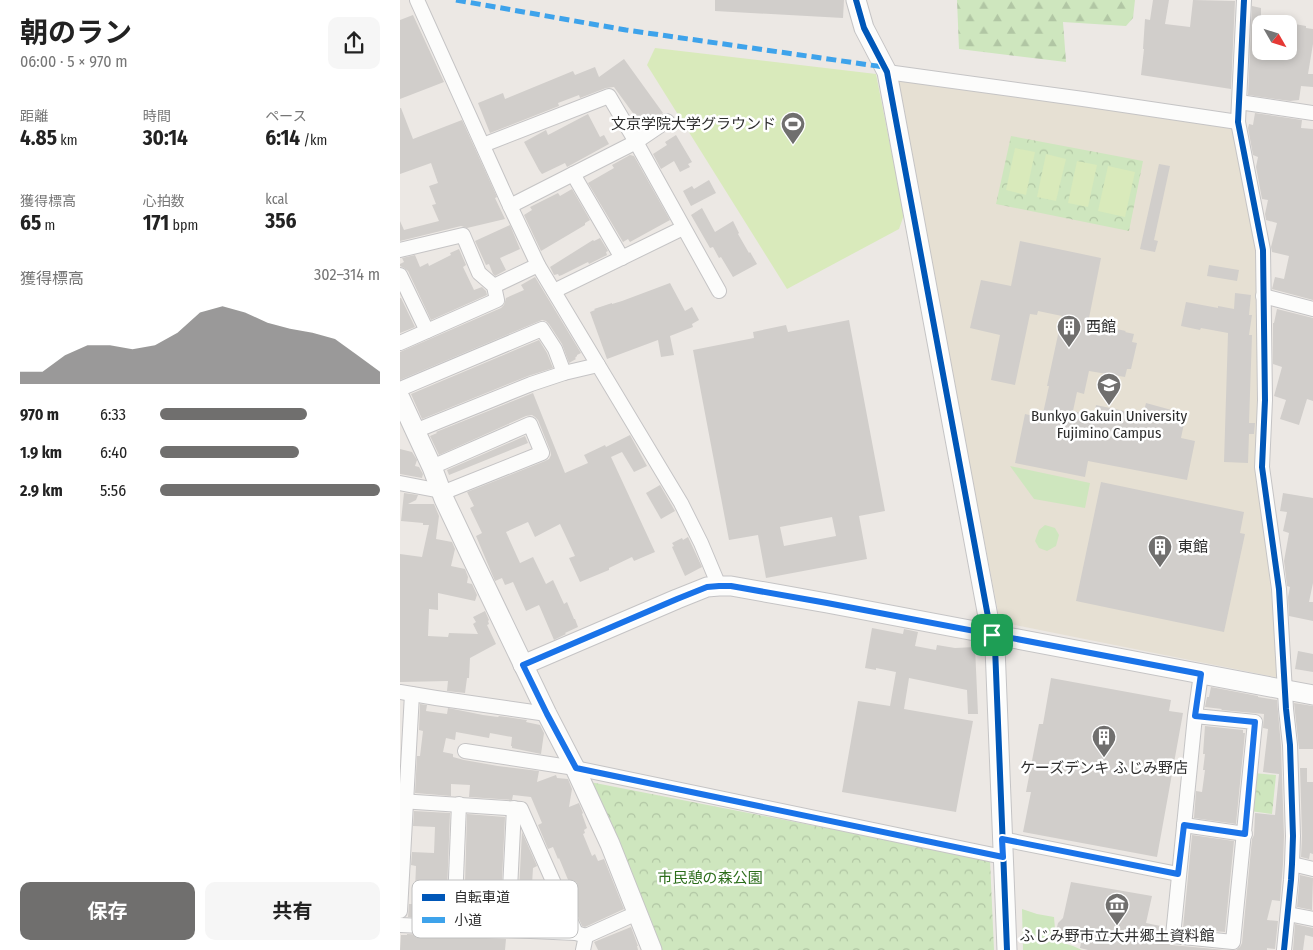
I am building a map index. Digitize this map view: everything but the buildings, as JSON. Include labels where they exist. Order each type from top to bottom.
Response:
[{"type":"street","points":[[417,0],[538,265],[682,503],[719,586]]},
{"type":"street","points":[[856,0],[864,28],[887,72],[995,647],[1007,950]]},
{"type":"street","points":[[1244,0],[1238,122],[1263,250],[1265,400],[1262,467],[1279,589],[1290,745],[1292,864],[1284,950]]},
{"type":"street","points":[[887,72],[1238,122]]},
{"type":"street","points":[[483,145],[609,96],[719,291]]},
{"type":"street","points":[[1239,102],[1313,113]]},
{"type":"street","points":[[510,206],[636,142],[667,121]]},
{"type":"street","points":[[573,174],[622,258]]},
{"type":"street","points":[[554,291],[683,228]]},
{"type":"street","points":[[400,250],[463,235],[479,273],[494,286],[498,300],[400,343]]},
{"type":"street","points":[[494,286],[538,265]]},
{"type":"street","points":[[400,275],[427,331]]},
{"type":"street","points":[[1263,296],[1313,309]]},
{"type":"street","points":[[400,389],[542,329],[555,349],[564,373]]},
{"type":"street","points":[[415,431],[531,384],[564,373],[598,365]]},
{"type":"street","points":[[400,398],[523,665],[576,768],[610,844],[652,950]]},
{"type":"street","points":[[400,483],[442,492],[542,453],[530,424],[432,467]]},
{"type":"street","points":[[523,665],[707,587],[731,586],[1313,695]]},
{"type":"street","points":[[1195,716],[1255,722],[1233,942],[1173,936],[1178,874],[1195,716],[1201,674]]},
{"type":"street","points":[[400,911],[406,693],[547,714]]},
{"type":"street","points":[[465,751],[576,768],[1002,848],[1178,874]]},
{"type":"street","points":[[402,801],[521,809],[555,880]]},
{"type":"street","points":[[456,880],[459,804]]},
{"type":"street","points":[[510,880],[514,808]]},
{"type":"street","points":[[1184,825],[1245,834]]},
{"type":"street","points":[[1292,864],[1313,869]]},
{"type":"street","points":[[578,935],[637,913]]},
{"type":"street","points":[[1288,914],[1313,919]]},
{"type":"street","points":[[578,929],[583,950]]},
{"type":"shaded area","name":"Bunkyo Gakuin University Fujimino Campus","points":[[895,78],[1228,125],[1234,129],[1257,251],[1259,296],[1258,470],[1280,678],[1000,622]]},
{"type":"green space","points":[[957,0],[1135,0],[1133,18],[1126,26],[1063,22],[1066,62],[959,49]]},
{"type":"green space","name":"文京学院大学グラウンド","points":[[655,48],[876,74],[904,215],[899,229],[787,289],[647,65]]},
{"type":"green space","points":[[1011,136],[1143,161],[1129,231],[996,204]]},
{"type":"green space","points":[[1015,148],[1035,152],[1026,195],[1006,190]]},
{"type":"green space","points":[[1046,154],[1066,159],[1056,201],[1037,197]]},
{"type":"green space","points":[[1077,161],[1097,165],[1088,207],[1068,203]]},
{"type":"green space","points":[[1108,166],[1135,172],[1125,217],[1098,211]]},
{"type":"green space","points":[[1010,466],[1090,483],[1085,508],[1034,499]]},
{"type":"green space","points":[[1045,525],[1055,528],[1059,535],[1056,546],[1047,551],[1039,548],[1035,541],[1039,530]]},
{"type":"green space","points":[[1254,773],[1276,775],[1272,814],[1250,811]]},
{"type":"green space","name":"市民憩の森公園","points":[[590,782],[990,860],[994,950],[662,950],[649,915]]},
{"type":"green space","points":[[1022,909],[1054,917],[1056,941],[1082,950],[1023,950]]},
{"type":"marked path","points":[[456,0],[626,30],[884,67]]},
{"type":"cycle path","points":[[856,0],[864,28],[887,72],[995,647],[1007,950]]},
{"type":"cycle path","points":[[1244,0],[1238,122],[1263,250],[1265,400],[1262,467],[1279,589],[1290,745],[1293,836],[1284,950]]},
{"type":"place","name":"文京学院大学グラウンド","points":[[793,145]]},
{"type":"place","name":"西館","points":[[1069,348]]},
{"type":"place","name":"Bunkyo Gakuin University Fujimino Campus","points":[[1109,406]]},
{"type":"place","name":"東館","points":[[1160,568]]},
{"type":"place","name":"ケーズデンキ ふじみ野店","points":[[1104,758]]},
{"type":"place","name":"ふじみ野市立大井郷土資料館","points":[[1117,926]]},
{"type":"route","points":[[719,586],[731,586],[827,603],[992,635],[1201,674],[1195,716],[1255,722],[1245,834],[1184,825],[1178,874],[1002,839],[1003,857],[576,768],[523,665],[677,599],[707,587],[719,586]]}]
